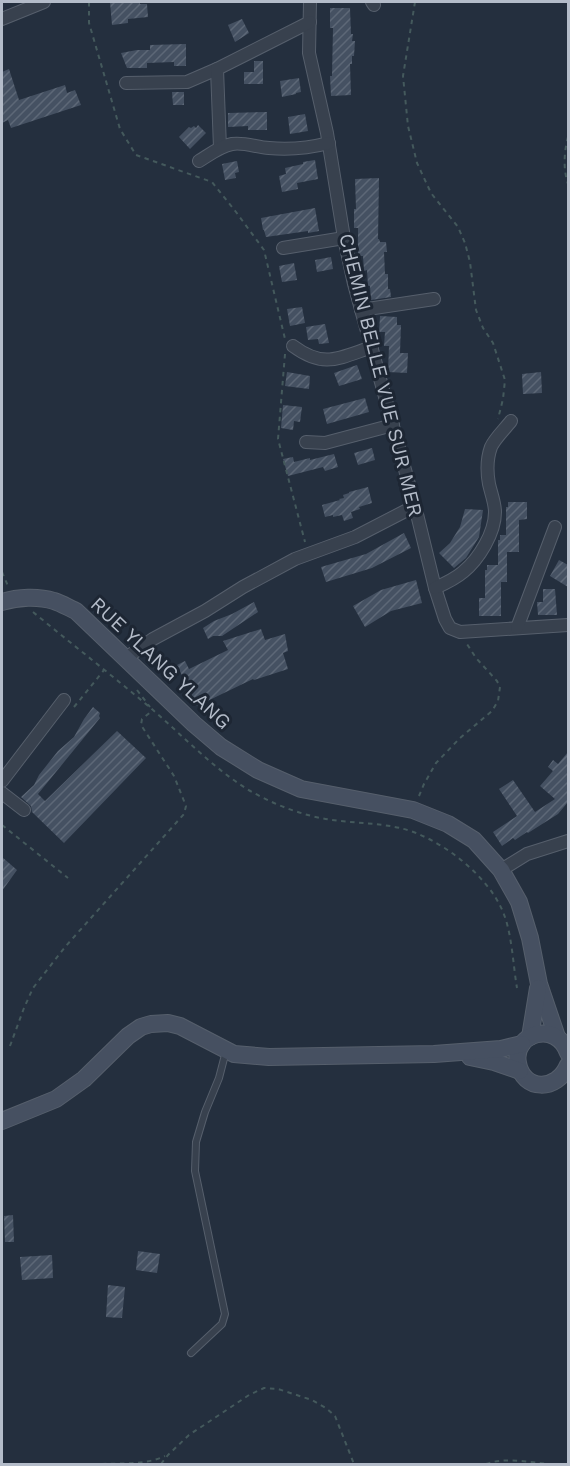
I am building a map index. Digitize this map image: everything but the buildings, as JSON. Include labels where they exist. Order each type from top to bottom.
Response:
[{"type":"street","points":[[2,19],[44,2]]},
{"type":"street","name":"CHEMIN BELLE VUE SUR MER","points":[[310,2],[309,53],[329,143],[344,237],[361,310],[416,506],[435,588],[450,628],[460,632]]},
{"type":"street","points":[[126,82],[187,82],[310,22]]},
{"type":"street","points":[[217,69],[220,148]]},
{"type":"street","points":[[199,161],[230,144],[240,143],[286,149],[329,143]]},
{"type":"street","points":[[283,248],[344,237]]},
{"type":"street","points":[[361,310],[434,298]]},
{"type":"street","points":[[288,347],[322,360],[333,359],[372,347]]},
{"type":"street","points":[[435,588],[463,573],[479,556],[490,534],[495,510],[488,482],[489,455],[492,444],[511,422]]},
{"type":"street","points":[[306,442],[326,442],[393,425]]},
{"type":"street","points":[[126,658],[178,624],[205,611],[269,573],[308,554],[355,537],[416,506]]},
{"type":"street","points":[[517,628],[555,527]]},
{"type":"street","name":"RUE YLANG YLANG","points":[[6,596],[10,600],[30,598],[53,600],[76,611],[194,724],[221,747],[258,770],[301,789],[413,810],[448,824],[474,840],[501,870],[519,902],[530,938],[539,984]]},
{"type":"street","points":[[460,632],[568,625]]},
{"type":"street","points":[[2,781],[64,700]]},
{"type":"street","points":[[2,793],[24,810]]},
{"type":"street","points":[[501,870],[527,854],[568,841]]},
{"type":"street","points":[[539,984],[568,1052]]},
{"type":"street","points":[[539,984],[526,1040],[517,1057],[520,1071],[531,1082],[539,1085],[562,1084],[561,1078],[568,1065]]},
{"type":"street","points":[[2,1121],[56,1099],[84,1079],[128,1036],[141,1027],[151,1024],[168,1023],[180,1026],[234,1054],[269,1057],[434,1054],[501,1049],[543,1033],[561,1036]]},
{"type":"street","points":[[434,1054],[474,1057],[520,1071]]},
{"type":"lane","points":[[190,1353],[222,1324],[225,1314],[195,1171],[196,1142],[204,1112],[219,1078],[227,1051]]},
{"type":"path","points":[[89,2],[89,23],[120,129],[136,155],[212,182],[264,250],[288,347],[278,439],[308,554]]},
{"type":"path","points":[[414,2],[403,76],[408,126],[417,163],[431,193],[458,227],[465,243],[470,262],[476,310],[493,344],[505,380],[503,399],[494,426]]},
{"type":"path","points":[[568,137],[565,174],[568,184]]},
{"type":"path","points":[[2,572],[6,596]]},
{"type":"path","points":[[413,810],[436,763],[460,738],[492,711],[498,701],[500,687],[497,681],[476,658],[460,632]]},
{"type":"path","points":[[10,1046],[33,988],[65,947],[184,814],[186,806],[174,776],[141,725],[142,718],[153,710]]},
{"type":"path","points":[[2,825],[68,878]]},
{"type":"path","points":[[161,1464],[189,1435],[249,1395],[264,1388],[278,1389],[312,1400],[326,1408],[335,1416],[354,1464]]},
{"type":"path","points":[[102,1464],[143,1462],[168,1455]]},
{"type":"path","points":[[486,1464],[494,1461],[515,1461],[548,1464]]}]
